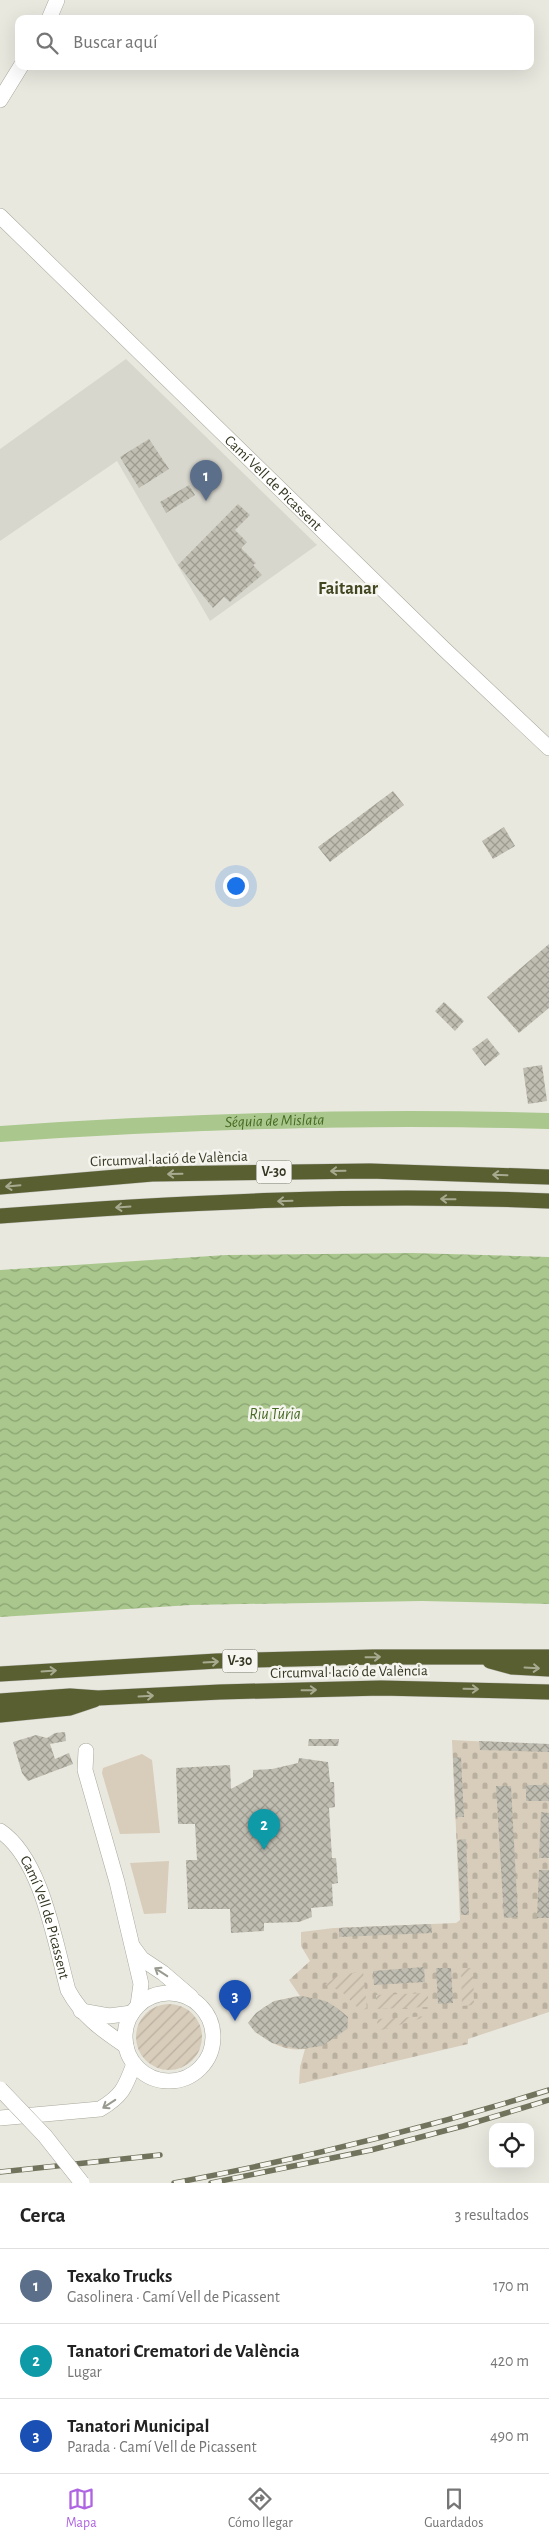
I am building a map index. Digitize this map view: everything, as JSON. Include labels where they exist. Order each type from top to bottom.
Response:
[{"type":"highway","name":"Circumval·lació de València","points":[[0,1187],[152,1174],[370,1171],[549,1177]]},
{"type":"highway","name":"V-30","points":[[0,1216],[161,1204],[341,1199],[549,1201]]},
{"type":"highway","name":"Circumval·lació de València","points":[[0,1674],[217,1661],[374,1657],[549,1657]]},
{"type":"highway","points":[[481,1658],[512,1667],[549,1669]]},
{"type":"highway","name":"Circumval·lació de València","points":[[0,1701],[70,1696],[98,1698],[220,1692],[381,1688],[549,1692]]},
{"type":"highway","points":[[0,1715],[70,1708],[98,1698]]},
{"type":"street","points":[[51,15],[57,0]]},
{"type":"street","points":[[0,86],[16,70]]},
{"type":"street","points":[[0,100],[18,70]]},
{"type":"street","name":"Camí Vell de Picassent","points":[[0,216],[436,641],[549,748]]},
{"type":"street","points":[[86,1751],[84,1770],[117,1882],[140,1984],[135,2009],[125,2035],[126,2046],[134,2064],[153,2078],[164,2081],[188,2076],[199,2069],[207,2058],[212,2046],[213,2033],[210,2020],[203,2009],[163,1973],[142,1959],[131,1944]]},
{"type":"street","name":"Camí Vell de Picassent","points":[[0,1831],[11,1838],[26,1858],[36,1877],[68,1990],[81,2011],[98,2027],[126,2046]]},
{"type":"street","points":[[81,2011],[109,2016],[135,2009],[160,1994],[177,1994],[193,2000]]},
{"type":"street","points":[[0,2118],[100,2110],[114,2101],[124,2090],[134,2064]]},
{"type":"street","points":[[0,2089],[45,2136],[82,2183]]},
{"type":"shaded area","points":[[126,359],[317,545],[210,621],[117,461],[0,541],[0,449]]},
{"type":"green space","points":[[452,1740],[549,1745],[549,2012],[468,2039],[468,2044],[299,2084],[300,2067],[305,2049],[289,2049],[274,2044],[249,2023],[265,2007],[277,2001],[300,1996],[289,1980],[310,1961],[301,1946],[301,1932],[334,1928],[456,1923],[460,1920]]},
{"type":"green space","points":[[142,1754],[152,1760],[160,1833],[120,1834],[102,1773],[103,1768]]},
{"type":"green space","points":[[169,1861],[166,1913],[144,1914],[130,1863]]},
{"type":"green space","points":[[461,1968],[473,1968],[474,2005],[462,2006]]},
{"type":"green space","points":[[363,1971],[367,2009],[360,2010],[341,1991],[325,1985],[337,1976]]},
{"type":"green space","points":[[428,1993],[428,2007],[376,2009],[376,1995]]},
{"type":"green space","points":[[169,2004],[182,2007],[192,2014],[199,2024],[202,2037],[199,2050],[192,2060],[182,2067],[169,2070],[156,2067],[146,2060],[139,2050],[136,2037],[139,2024],[146,2014],[156,2007]]},
{"type":"green space","points":[[429,2016],[378,2031],[377,2019]]},
{"type":"water","name":"Riu Túria","points":[[412,1253],[549,1257],[549,1604],[422,1601],[191,1605],[0,1617],[0,1270],[226,1255]]},
{"type":"building","points":[[149,439],[169,469],[139,488],[120,457]]},
{"type":"building","points":[[189,485],[195,495],[166,513],[160,502]]},
{"type":"building","points":[[238,504],[250,515],[235,530],[247,542],[241,548],[256,563],[253,565],[262,575],[230,602],[224,597],[213,608],[178,565]]},
{"type":"building","points":[[393,791],[404,805],[330,862],[318,847]]},
{"type":"building","points":[[504,827],[515,846],[493,859],[482,841]]},
{"type":"building","points":[[549,944],[549,1008],[519,1033],[487,997]]},
{"type":"building","points":[[444,1002],[464,1021],[455,1031],[435,1011]]},
{"type":"building","points":[[487,1038],[500,1054],[485,1066],[472,1049]]},
{"type":"building","points":[[542,1065],[547,1101],[528,1104],[523,1068]]},
{"type":"building","points":[[65,1732],[66,1741],[50,1744],[55,1759],[69,1753],[73,1764],[28,1781],[22,1773],[13,1742],[36,1735],[47,1738],[55,1733]]},
{"type":"building","points":[[309,1739],[339,1739],[338,1746],[308,1746]]},
{"type":"building","points":[[479,1741],[549,1744],[549,1752],[480,1750]]},
{"type":"building","points":[[461,1757],[464,1817],[456,1817],[453,1758]]},
{"type":"building","points":[[299,1758],[328,1762],[330,1782],[334,1782],[335,1807],[329,1808],[332,1858],[336,1858],[338,1883],[332,1884],[333,1906],[311,1908],[312,1917],[299,1922],[264,1923],[264,1931],[231,1933],[230,1909],[188,1909],[186,1860],[197,1860],[195,1824],[178,1824],[176,1768],[230,1765],[231,1789],[253,1777],[253,1770],[272,1769],[298,1763]]},
{"type":"building","points":[[526,1785],[549,1785],[549,1801],[526,1801]]},
{"type":"building","points":[[496,1786],[511,1786],[518,1917],[504,1918]]},
{"type":"building","points":[[541,1812],[549,1813],[549,1858],[539,1858]]},
{"type":"building","points":[[466,1839],[469,1915],[461,1915],[457,1840]]},
{"type":"building","points":[[539,1870],[549,1870],[549,1918],[537,1918]]},
{"type":"building","points":[[431,1924],[432,1933],[339,1937],[339,1928]]},
{"type":"building","points":[[424,1967],[425,1982],[374,1985],[373,1971]]},
{"type":"building","points":[[436,1968],[451,1968],[453,2003],[438,2004]]},
{"type":"building","points":[[302,1996],[326,2001],[337,2008],[348,2017],[347,2029],[322,2046],[299,2049],[272,2043],[255,2032],[248,2023],[256,2013],[274,2001]]},
{"type":"waterway","name":"Séquia de Mislata","points":[[0,1134],[137,1126],[343,1119],[549,1121]]},
{"type":"waterway","points":[[0,1139],[274,1126],[549,1126]]},
{"type":"railway","points":[[174,2183],[269,2164],[363,2142],[549,2090]]},
{"type":"railway","points":[[211,2183],[371,2150],[463,2126],[549,2100]]},
{"type":"railway","points":[[0,2172],[160,2155]]},
{"type":"place","name":"Texako Trucks","points":[[206,501]]},
{"type":"place","name":"Tanatori Crematori de València","points":[[264,1850]]},
{"type":"place","name":"Tanatori Municipal","points":[[235,2021]]},
{"type":"district","name":"Faitanar","points":[[348,589]]}]
